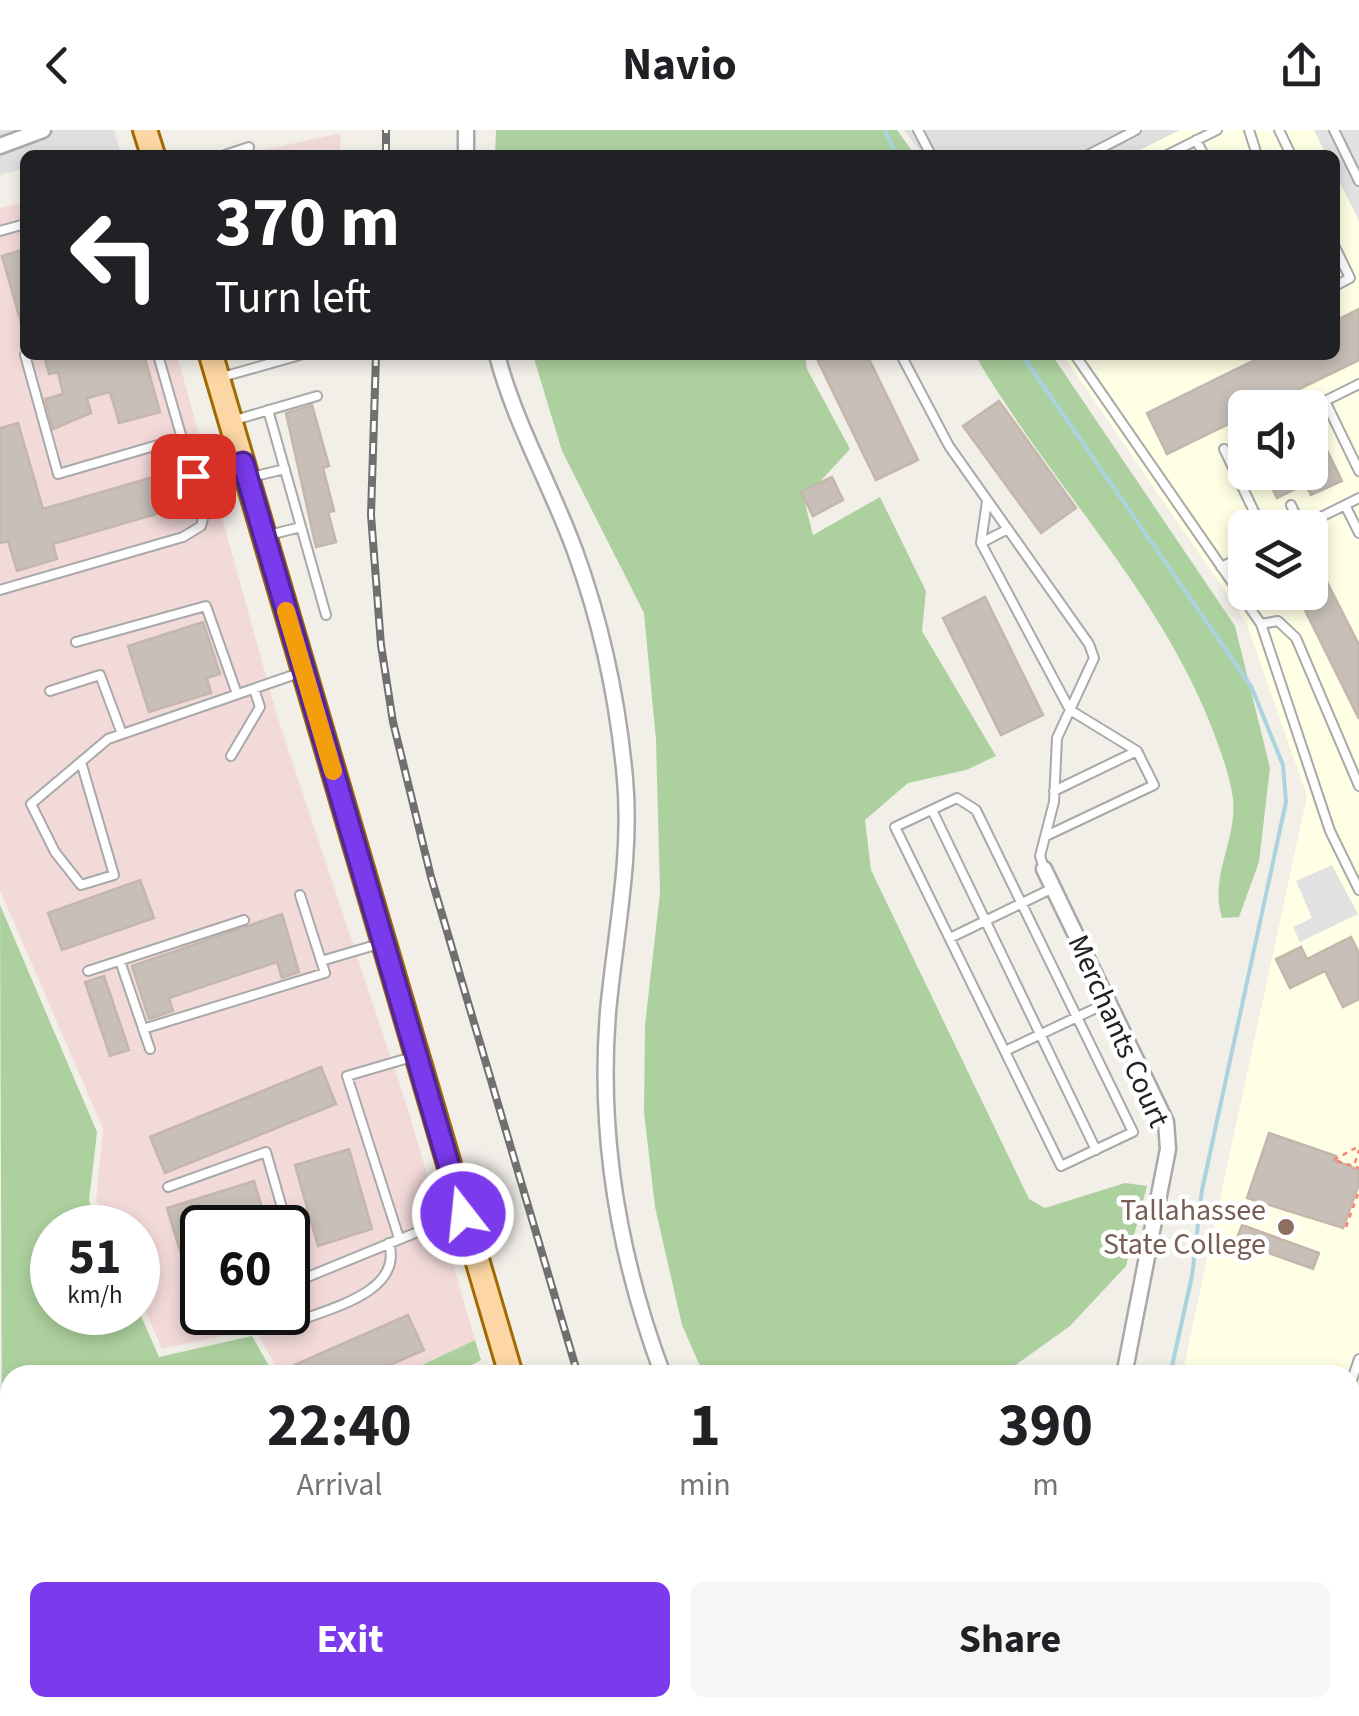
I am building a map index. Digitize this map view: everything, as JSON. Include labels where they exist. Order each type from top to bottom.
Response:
[{"type":"main road","points":[[213,360],[508,1365]]},
{"type":"street","points":[[0,146],[44,130]]},
{"type":"street","points":[[498,360],[592,602],[618,719],[626,833],[605,1080],[610,1166],[638,1306],[659,1365]]},
{"type":"street","name":"Merchants Court","points":[[1044,869],[1158,1103],[1168,1138],[1126,1365]]},
{"type":"lane","points":[[1105,130],[1112,143]]},
{"type":"lane","points":[[1098,150],[1136,130]]},
{"type":"lane","points":[[1177,150],[1217,130]]},
{"type":"lane","points":[[1334,130],[1359,181]]},
{"type":"lane","points":[[1196,140],[1201,150]]},
{"type":"lane","points":[[240,150],[250,147]]},
{"type":"lane","points":[[1340,257],[1350,278],[1340,283]]},
{"type":"lane","points":[[25,360],[58,474],[182,438]]},
{"type":"lane","points":[[0,590],[191,533],[204,516],[159,360]]},
{"type":"lane","points":[[218,378],[282,360]]},
{"type":"lane","points":[[904,360],[949,446],[1089,644],[1094,658],[1057,738],[1054,790],[1040,856],[1044,869]]},
{"type":"lane","points":[[1078,360],[1261,624],[1330,831],[1359,890]]},
{"type":"lane","points":[[1359,384],[1325,401],[1359,471]]},
{"type":"lane","points":[[230,421],[316,396]]},
{"type":"lane","points":[[268,410],[326,615]]},
{"type":"lane","points":[[1224,449],[1253,510]]},
{"type":"lane","points":[[193,476],[284,468]]},
{"type":"lane","points":[[1328,513],[1359,498]]},
{"type":"lane","points":[[987,500],[981,543],[1070,710],[1138,752],[1154,785],[1046,836]]},
{"type":"lane","points":[[1345,504],[1359,533]]},
{"type":"lane","points":[[1291,505],[1293,510]]},
{"type":"lane","points":[[264,536],[301,527]]},
{"type":"lane","points":[[981,543],[1008,530]]},
{"type":"lane","points":[[1221,567],[1228,564]]},
{"type":"lane","points":[[76,642],[206,606],[237,694]]},
{"type":"lane","points":[[1261,624],[1278,621],[1296,638],[1359,786]]},
{"type":"lane","points":[[81,762],[114,874],[81,885],[55,852],[31,804],[108,739],[304,671]]},
{"type":"lane","points":[[50,691],[100,675],[122,734]]},
{"type":"lane","points":[[231,756],[260,707],[254,688]]},
{"type":"lane","points":[[1054,790],[1138,752]]},
{"type":"lane","points":[[957,798],[969,802],[1133,1132],[1061,1166],[895,827],[932,810],[957,798]]},
{"type":"lane","points":[[932,810],[1096,1150]]},
{"type":"lane","points":[[950,938],[1053,888]]},
{"type":"lane","points":[[144,1029],[324,973],[300,895]]},
{"type":"lane","points":[[88,972],[244,920]]},
{"type":"lane","points":[[321,961],[383,943]]},
{"type":"lane","points":[[120,961],[150,1049]]},
{"type":"lane","points":[[1005,1051],[1109,1002]]},
{"type":"lane","points":[[399,1238],[347,1076],[416,1055]]},
{"type":"lane","points":[[168,1187],[266,1152],[281,1205]]},
{"type":"lane","points":[[310,1278],[463,1214]]},
{"type":"lane","points":[[310,1316],[370,1291],[387,1276],[394,1260],[389,1243]]},
{"type":"path","points":[[1359,1148],[1356,1167],[1334,1160],[1359,1148]]},
{"type":"path","points":[[1346,1227],[1359,1191]]},
{"type":"shaded area","points":[[0,130],[114,130],[120,150],[20,150],[20,169],[0,175]]},
{"type":"shaded area","points":[[904,130],[1180,130],[1140,150],[919,150]]},
{"type":"shaded area","points":[[1180,130],[1359,130],[1359,1365],[1184,1365],[1307,796],[1246,622],[1238,610],[1328,610],[1328,510],[1228,510],[1228,596],[1066,360],[1340,360],[1340,150],[1140,150]]},
{"type":"shaded area","points":[[1314,130],[1359,130],[1359,221],[1340,183],[1340,150],[1324,150]]},
{"type":"shaded area","points":[[337,134],[341,135],[340,150],[263,150]]},
{"type":"shaded area","points":[[20,203],[20,360],[178,360],[276,712],[407,1106],[475,1340],[422,1365],[275,1365],[258,1335],[310,1335],[310,1205],[180,1205],[180,1335],[227,1335],[162,1349],[156,1335],[160,1335],[160,1205],[98,1205],[103,1129],[0,890],[0,208]]},
{"type":"shaded area","points":[[1332,865],[1358,914],[1300,942],[1293,927],[1312,918],[1296,881]]},
{"type":"green space","points":[[496,130],[897,130],[911,150],[495,150]]},
{"type":"green space","points":[[535,360],[806,360],[850,449],[804,499],[813,535],[880,497],[926,591],[922,631],[996,756],[966,770],[908,783],[865,820],[871,870],[1029,1199],[1045,1208],[1125,1183],[1147,1186],[1126,1266],[1070,1326],[1017,1365],[700,1365],[682,1325],[655,1207],[644,1112],[645,1025],[660,893],[656,740],[644,613],[562,451]]},
{"type":"green space","points":[[978,360],[1055,360],[1235,626],[1270,768],[1259,862],[1239,917],[1222,918],[1219,903],[1233,799],[1223,760],[1197,693],[1140,593]]},
{"type":"green space","points":[[0,905],[97,1132],[91,1205],[30,1205],[30,1335],[149,1335],[159,1357],[252,1336],[268,1365],[2,1365]]},
{"type":"green space","points":[[475,1340],[481,1360],[472,1365],[422,1365]]},
{"type":"building","points":[[20,251],[20,319],[2,256]]},
{"type":"building","points":[[1359,309],[1359,360],[1297,390],[1228,390],[1228,424],[1167,454],[1147,413],[1255,360],[1340,360],[1340,318]]},
{"type":"building","points":[[45,360],[145,360],[160,412],[119,423],[110,392],[87,398],[91,413],[53,429],[45,399],[63,394],[58,372],[49,374]]},
{"type":"building","points":[[869,360],[918,460],[876,480],[818,361]]},
{"type":"building","points":[[999,401],[1076,508],[1041,533],[963,426]]},
{"type":"building","points":[[312,405],[329,466],[323,468],[334,511],[328,512],[336,542],[316,547],[286,413]]},
{"type":"building","points":[[18,423],[43,509],[167,473],[177,508],[53,544],[57,559],[17,571],[8,541],[0,543],[0,428]]},
{"type":"building","points":[[1328,453],[1342,481],[1328,487]]},
{"type":"building","points":[[832,477],[843,500],[813,516],[801,492]]},
{"type":"building","points":[[1273,490],[1293,490],[1277,498]]},
{"type":"building","points":[[1328,584],[1359,645],[1359,719],[1305,610],[1328,610]]},
{"type":"building","points":[[985,597],[1043,715],[1001,735],[943,618]]},
{"type":"building","points":[[203,622],[220,674],[207,678],[211,693],[149,712],[128,646]]},
{"type":"building","points":[[140,880],[154,918],[62,950],[48,913]]},
{"type":"building","points":[[282,914],[299,972],[282,978],[277,962],[169,998],[173,1011],[149,1019],[132,966]]},
{"type":"building","points":[[1351,937],[1359,953],[1359,999],[1343,1007],[1325,971],[1290,988],[1276,959],[1301,947],[1307,959]]},
{"type":"building","points":[[104,976],[129,1050],[110,1056],[85,982]]},
{"type":"building","points":[[321,1067],[336,1104],[165,1173],[150,1137]]},
{"type":"building","points":[[1269,1133],[1336,1156],[1334,1160],[1359,1170],[1359,1184],[1343,1228],[1247,1198]]},
{"type":"building","points":[[349,1149],[372,1229],[318,1246],[310,1205],[306,1205],[295,1165]]},
{"type":"building","points":[[254,1181],[261,1205],[180,1205],[180,1250],[167,1208]]},
{"type":"building","points":[[1242,1225],[1319,1253],[1313,1269],[1236,1241]]},
{"type":"building","points":[[408,1315],[424,1350],[390,1365],[295,1365]]},
{"type":"waterway","points":[[885,130],[894,150]]},
{"type":"waterway","points":[[1025,360],[1251,686],[1283,765],[1286,802],[1202,1190],[1192,1276],[1172,1365]]},
{"type":"railway","points":[[386,130],[386,150]]},
{"type":"railway","points":[[376,360],[371,515],[381,645],[393,722],[431,877],[575,1365]]},
{"type":"slow traffic","points":[[286,611],[333,771]]},
{"type":"place","name":"Tallahassee State College","points":[[1286,1227]]},
{"type":"route","points":[[193,476],[243,463],[463,1214]]}]
